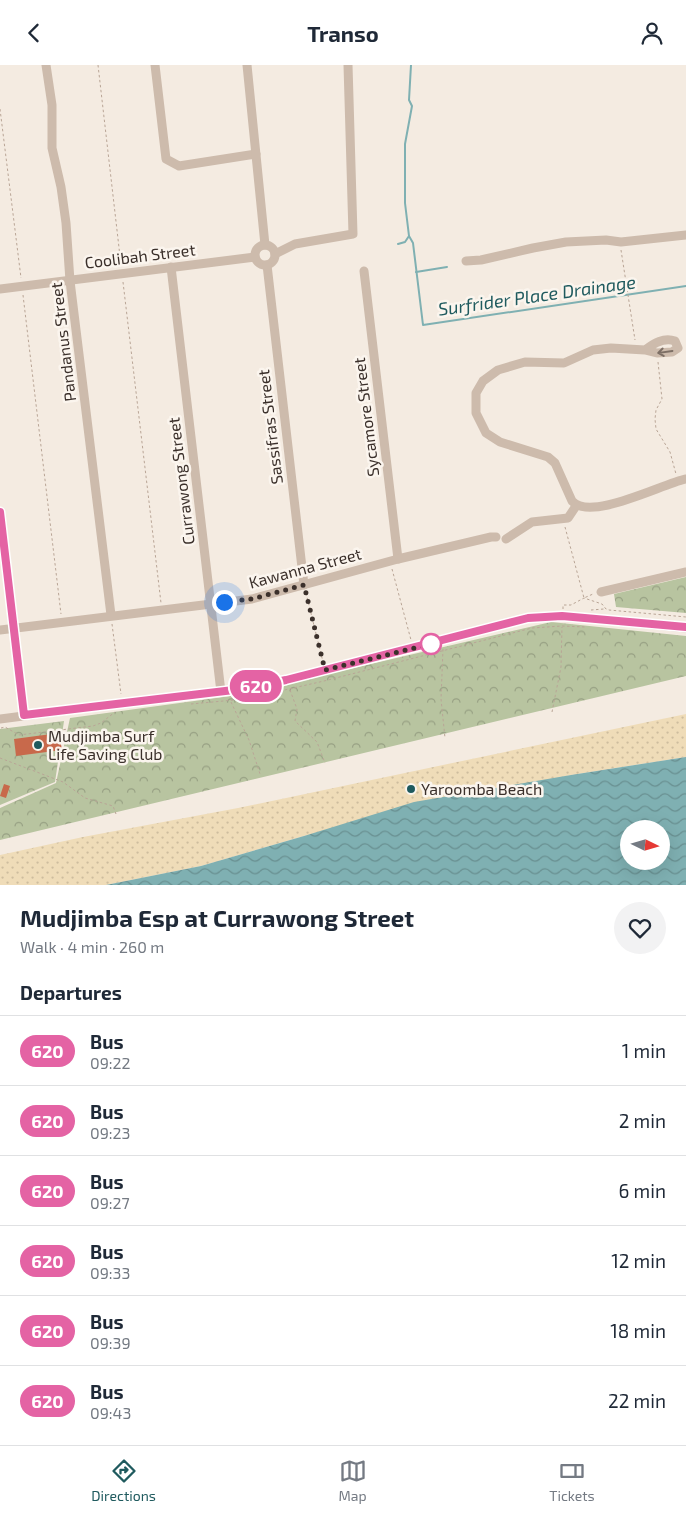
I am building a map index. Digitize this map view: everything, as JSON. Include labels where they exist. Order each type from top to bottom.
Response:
[{"type":"street","name":"Pandanus Street","points":[[46,65],[52,105],[52,148],[61,187],[66,223],[70,281],[111,615]]},
{"type":"street","points":[[155,65],[166,159],[179,165],[256,155]]},
{"type":"street","points":[[247,65],[264,245]]},
{"type":"street","points":[[275,254],[295,244],[353,234],[348,65]]},
{"type":"street","points":[[466,261],[481,260],[566,242],[606,240],[621,236],[638,239],[686,235]]},
{"type":"street","points":[[264,245],[271,247],[275,254],[274,261],[267,265],[260,264],[255,257],[256,250],[264,245]]},
{"type":"street","name":"Coolibah Street","points":[[0,289],[255,257]]},
{"type":"street","name":"Sassifras Street","points":[[267,265],[304,585]]},
{"type":"street","name":"Currawong Street","points":[[171,267],[221,692]]},
{"type":"street","name":"Sycamore Street","points":[[364,271],[394,560]]},
{"type":"street","points":[[642,350],[654,343],[670,339],[675,341],[678,348],[672,352],[657,353],[611,348],[593,351],[564,363],[525,362],[498,369],[483,381],[476,393],[476,413],[486,433],[500,442],[548,457],[555,463],[572,501],[576,506],[582,508],[620,503],[682,480]]},
{"type":"street","points":[[506,539],[532,522],[568,518],[576,506]]},
{"type":"street","points":[[0,512],[24,715]]},
{"type":"street","name":"Kawanna Street","points":[[0,630],[252,599],[394,560],[496,537]]},
{"type":"street","points":[[601,592],[686,572]]},
{"type":"street","points":[[0,719],[260,686],[528,618],[578,617],[686,627]]},
{"type":"path","points":[[98,65],[161,609]]},
{"type":"path","points":[[0,109],[62,622]]},
{"type":"path","points":[[620,249],[635,344],[642,350]]},
{"type":"path","points":[[657,353],[662,399],[656,410],[656,429],[670,452],[682,480]]},
{"type":"path","points":[[564,524],[584,598]]},
{"type":"path","points":[[394,560],[413,648]]},
{"type":"path","points":[[304,585],[325,670]]},
{"type":"path","points":[[563,609],[563,605],[571,605],[601,592]]},
{"type":"path","points":[[584,598],[602,604],[608,610],[686,617]]},
{"type":"path","points":[[111,615],[121,695]]},
{"type":"path","points":[[552,712],[561,667],[562,626]]},
{"type":"path","points":[[192,704],[246,699],[532,628],[586,627]]},
{"type":"path","points":[[443,650],[440,699],[445,738]]},
{"type":"path","points":[[289,689],[296,709],[295,721],[316,742],[325,763]]},
{"type":"path","points":[[230,701],[249,740],[260,774]]},
{"type":"path","points":[[0,728],[5,727],[19,735],[93,726],[117,712]]},
{"type":"path","points":[[0,758],[63,782],[85,798],[113,806],[116,814]]},
{"type":"green space","points":[[686,577],[686,613],[616,607],[614,594]]},
{"type":"green space","points":[[551,622],[686,636],[686,676],[0,840],[0,808],[56,783],[70,718],[238,695]]},
{"type":"green space","points":[[64,721],[55,782],[0,805],[0,729]]},
{"type":"sand","name":"Yaroomba Beach","points":[[686,714],[686,757],[571,775],[304,836],[201,866],[106,885],[0,885],[0,855],[83,837],[238,808]]},
{"type":"water","points":[[686,757],[686,885],[106,885],[201,866],[414,802]]},
{"type":"building","name":"Mudjimba Surf Life Saving Club","points":[[59,733],[62,750],[16,756],[14,739]]},
{"type":"building","points":[[4,784],[10,786],[6,798],[0,796]]},
{"type":"waterway","points":[[398,244],[405,242],[409,236],[405,203],[405,144],[412,106],[409,100],[411,65]]},
{"type":"waterway","name":"Surfrider Place Drainage","points":[[409,236],[413,243],[423,325],[686,286]]},
{"type":"waterway","points":[[416,272],[447,267]]},
{"type":"bus line","name":"620","points":[[0,512],[24,715],[242,689],[286,680],[528,618],[562,616],[686,627]]},
{"type":"place","name":"Mudjimba Surf Life Saving Club","points":[[38,745]]},
{"type":"place","name":"Yaroomba Beach","points":[[411,789]]},
{"type":"route","points":[[224,602],[252,599],[304,585],[325,670],[431,644]]}]
